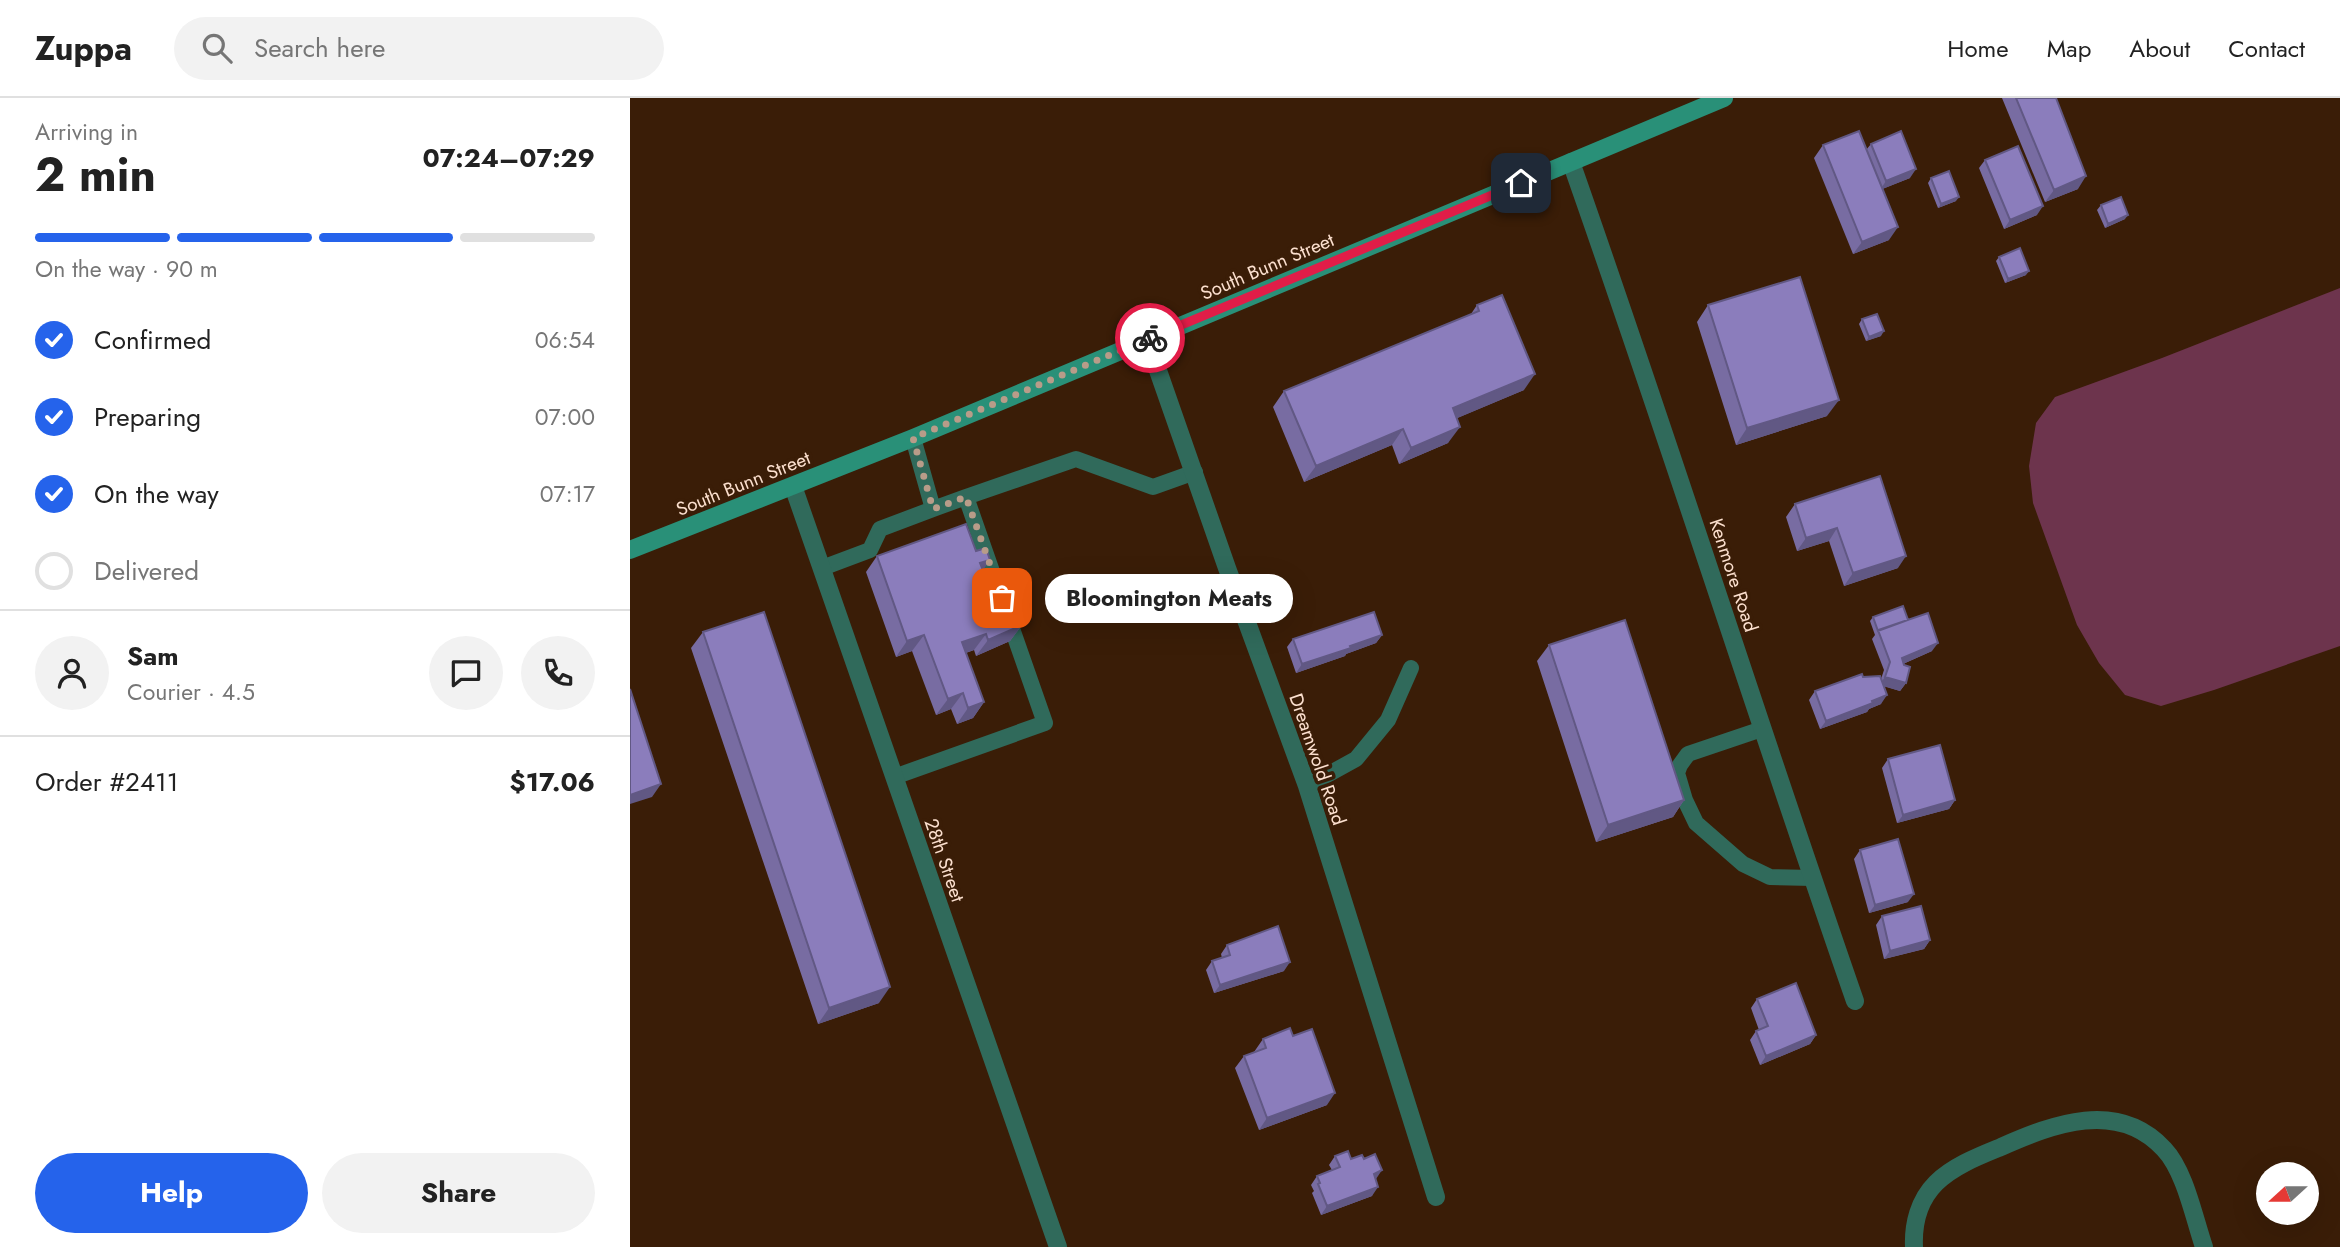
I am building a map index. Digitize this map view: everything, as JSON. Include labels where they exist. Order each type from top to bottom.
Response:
[{"type":"street","name":"South Bunn Street","points":[[630,550],[913,438],[1724,98]]},
{"type":"street","name":"Kenmore Road","points":[[1571,162],[1648,380],[1762,729],[1855,1001]]},
{"type":"street","name":"Dreamwold Road","points":[[1147,339],[1307,786],[1436,1198]]},
{"type":"street","name":"28th Street","points":[[793,486],[1058,1247]]},
{"type":"street","points":[[1914,1247],[1914,1232],[1920,1206],[1936,1183],[1946,1175],[1968,1161],[2062,1123],[2098,1119],[2133,1126],[2164,1149],[2177,1167],[2204,1247]]},
{"type":"lane","points":[[913,438],[933,509]]},
{"type":"lane","points":[[822,568],[870,550],[880,529],[1076,459],[1153,487],[1195,472]]},
{"type":"lane","points":[[894,777],[1045,723],[966,497]]},
{"type":"lane","points":[[1307,786],[1356,759],[1388,720],[1411,668]]},
{"type":"lane","points":[[1762,729],[1688,754],[1679,765],[1677,773],[1685,800],[1696,823],[1743,864],[1770,877],[1813,878]]},
{"type":"shaded area","points":[[2340,288],[2340,646],[2161,706],[2125,695],[2099,663],[2077,625],[2033,503],[2029,466],[2036,423],[2055,397]]},
{"type":"building","points":[[2016,98],[2056,98],[2086,176],[2054,190]]},
{"type":"building","points":[[1859,131],[1898,227],[1862,242],[1823,145]]},
{"type":"building","points":[[1901,131],[1916,169],[1886,181],[1871,144]]},
{"type":"building","points":[[2018,146],[2043,206],[2010,220],[1985,160]]},
{"type":"building","points":[[1949,171],[1959,197],[1941,204],[1931,178]]},
{"type":"building","points":[[2121,197],[2128,215],[2108,224],[2101,205]]},
{"type":"building","points":[[2020,248],[2029,271],[2008,279],[1999,257]]},
{"type":"building","points":[[1800,277],[1839,400],[1747,428],[1708,305]]},
{"type":"building","points":[[1502,295],[1535,374],[1453,408],[1460,427],[1411,448],[1403,429],[1316,466],[1284,391],[1479,311],[1477,305]]},
{"type":"building","points":[[1877,314],[1884,331],[1869,337],[1862,319]]},
{"type":"building","points":[[1880,476],[1906,556],[1853,573],[1837,528],[1806,538],[1795,504]]},
{"type":"building","points":[[966,524],[976,551],[986,548],[990,560],[980,563],[992,593],[996,592],[999,601],[1010,597],[1022,625],[988,640],[986,634],[962,642],[984,702],[968,708],[963,693],[948,699],[924,635],[907,641],[877,556]]},
{"type":"building","points":[[1903,606],[1908,620],[1878,631],[1873,617]]},
{"type":"building","points":[[764,612],[890,987],[829,1008],[703,632]]},
{"type":"building","points":[[1374,612],[1382,635],[1302,664],[1293,639]]},
{"type":"building","points":[[1928,613],[1938,643],[1902,658],[1904,665],[1910,667],[1906,683],[1885,677],[1890,662],[1878,630]]},
{"type":"building","points":[[1625,620],[1684,800],[1608,825],[1549,645]]},
{"type":"building","points":[[1862,674],[1863,677],[1880,676],[1887,695],[1826,721],[1815,691]]},
{"type":"building","points":[[630,689],[661,784],[630,795]]},
{"type":"building","points":[[1940,745],[1955,800],[1903,815],[1888,759]]},
{"type":"building","points":[[1898,839],[1914,894],[1875,905],[1860,850]]},
{"type":"building","points":[[1921,906],[1930,940],[1890,951],[1882,916]]},
{"type":"building","points":[[1278,926],[1290,962],[1220,985],[1212,961],[1230,955],[1227,945]]},
{"type":"building","points":[[1796,983],[1816,1035],[1766,1056],[1756,1031],[1768,1026],[1757,999]]},
{"type":"building","points":[[1290,1028],[1293,1036],[1312,1029],[1335,1093],[1267,1118],[1244,1056],[1266,1048],[1263,1039]]},
{"type":"building","points":[[1348,1151],[1351,1159],[1362,1155],[1364,1159],[1375,1154],[1382,1170],[1374,1174],[1378,1187],[1327,1206],[1317,1176],[1340,1167],[1335,1156]]},
{"type":"way so far","points":[[1002,598],[966,497],[933,509],[913,438],[1150,338]]},
{"type":"place","name":"Bloomington Meats","points":[[1002,598]]},
{"type":"route","points":[[1150,338],[1521,183]]}]
